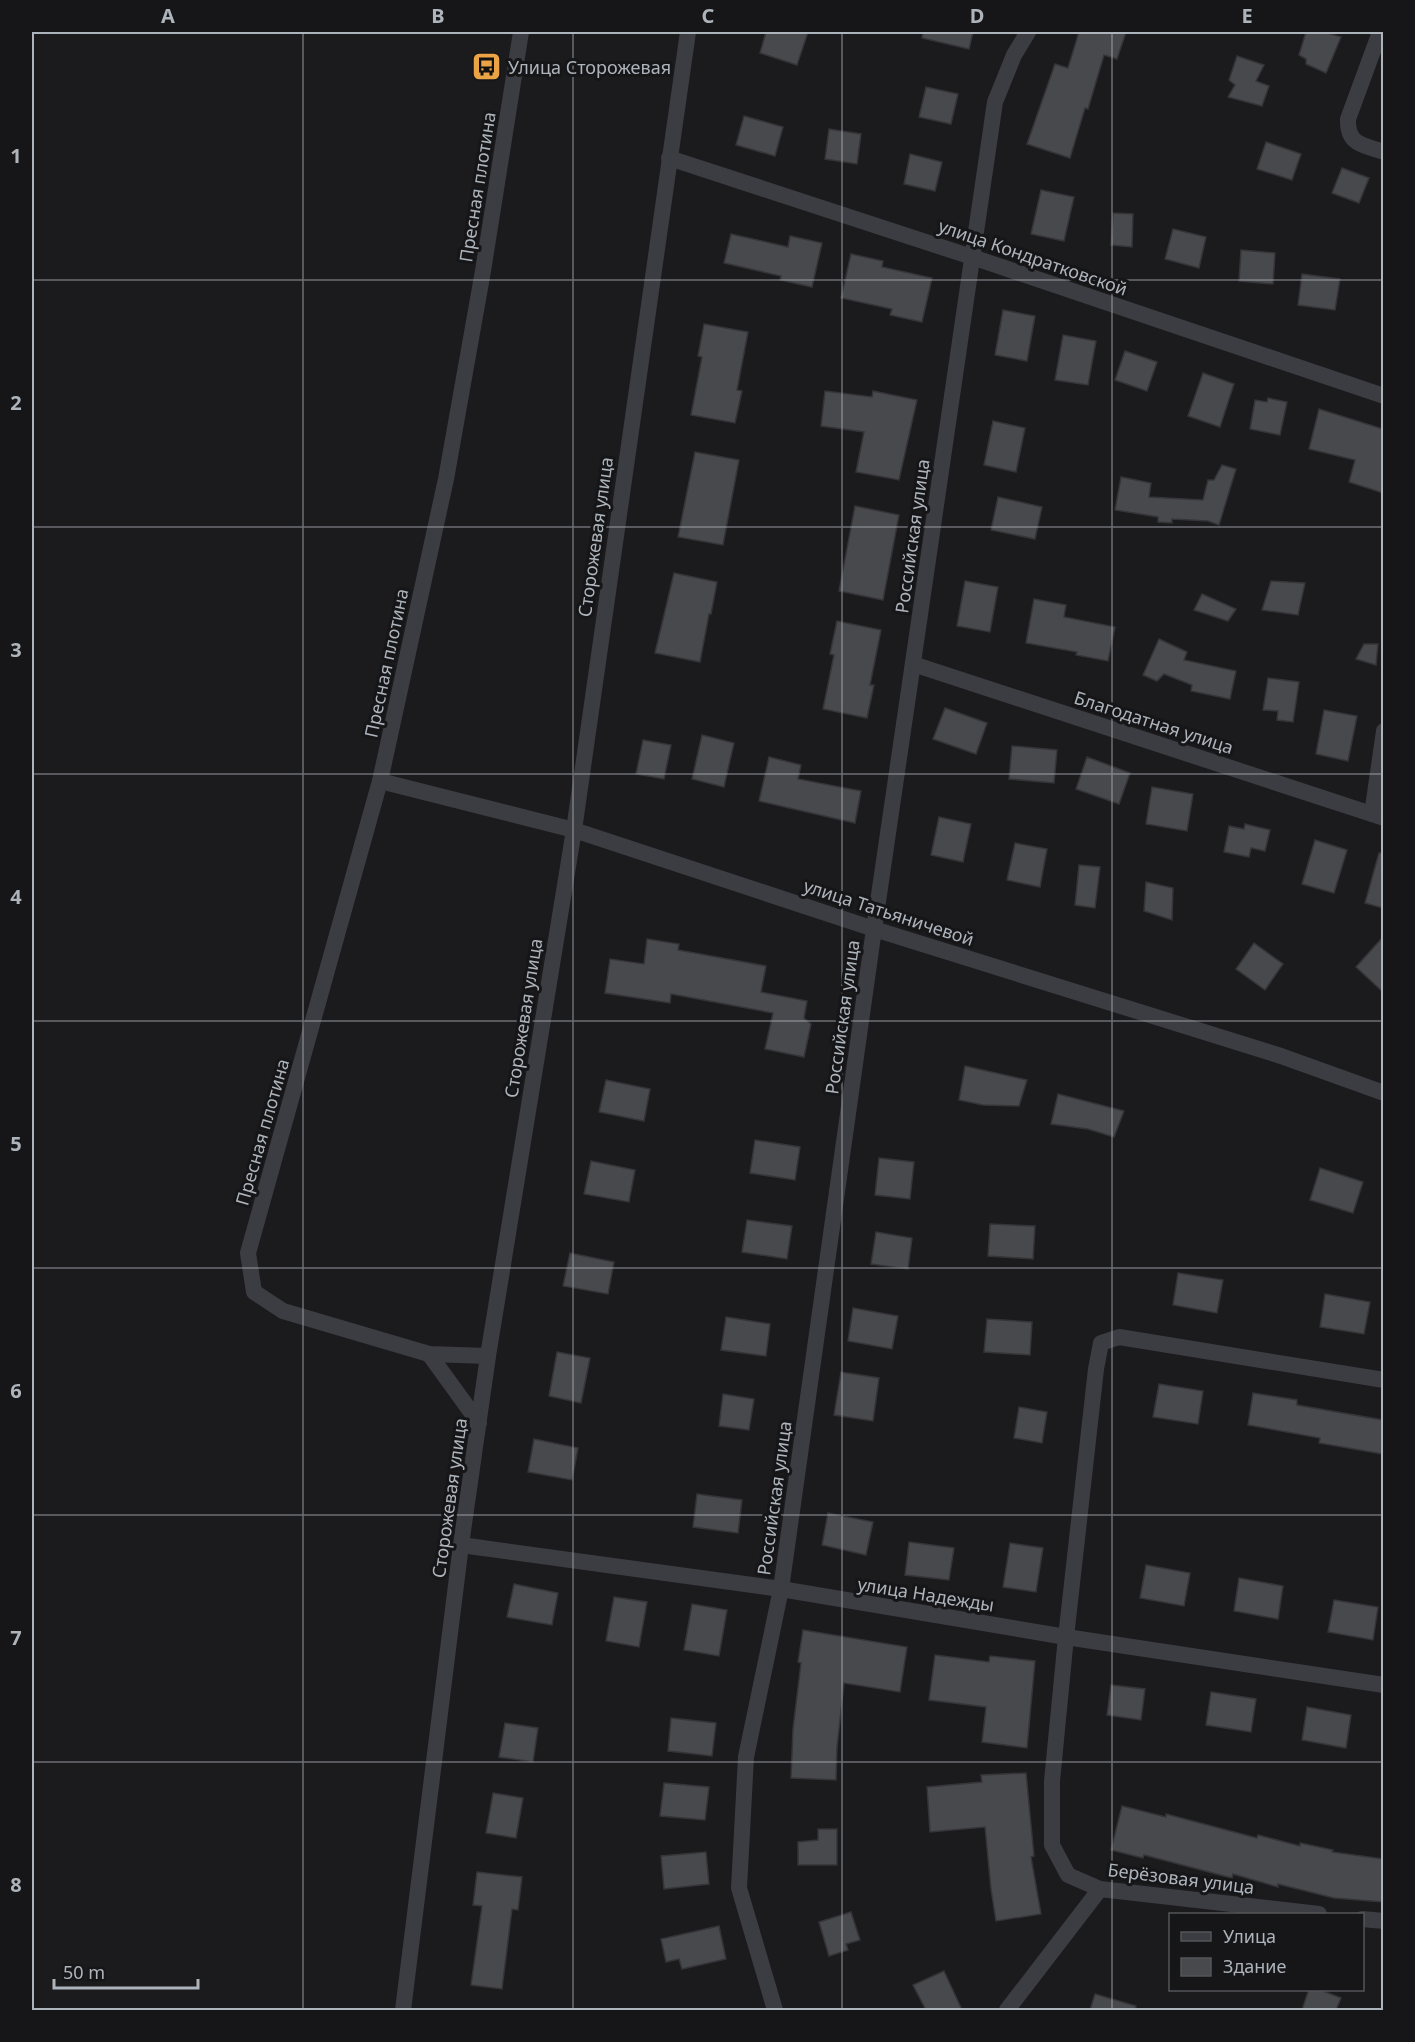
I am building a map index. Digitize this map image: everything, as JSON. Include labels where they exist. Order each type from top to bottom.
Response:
[{"type":"street","name":"Пресная плотина","points":[[429,1354],[284,1311],[254,1292],[248,1252],[380,781],[446,479],[483,271],[521,32]]},
{"type":"street","name":"Сторожевая улица","points":[[403,2010],[478,1423],[574,830],[688,32]]},
{"type":"street","name":"Российская улица","points":[[775,2010],[739,1888],[746,1757],[781,1590],[874,929],[995,102],[1014,55],[1028,32]]},
{"type":"street","points":[[1381,37],[1348,119],[1347,131],[1354,141],[1383,152]]},
{"type":"street","name":"улица Кондратковской","points":[[669,158],[972,257],[1383,396]]},
{"type":"street","name":"Благодатная улица","points":[[913,664],[1378,816]]},
{"type":"street","points":[[1378,816],[1383,731]]},
{"type":"street","name":"улица Татьяничевой","points":[[380,781],[574,830],[874,929],[1281,1056],[1383,1093]]},
{"type":"street","name":"Берёзовая улица","points":[[1310,1913],[1100,1889],[1068,1875],[1052,1845],[1052,1781],[1096,1369],[1101,1343],[1119,1337],[1383,1380]]},
{"type":"street","points":[[429,1354],[488,1356]]},
{"type":"street","points":[[429,1354],[478,1423]]},
{"type":"street","name":"улица Надежды","points":[[461,1545],[781,1590],[1066,1637],[1383,1685]]},
{"type":"street","points":[[1007,2010],[1100,1889]]},
{"type":"street","points":[[1364,1919],[1383,1921]]},
{"type":"building","points":[[766,32],[808,32],[797,65],[760,53]]},
{"type":"building","points":[[923,32],[973,32],[969,49],[922,38]]},
{"type":"building","points":[[1079,32],[1126,32],[1117,59],[1104,55],[1070,158],[1027,144],[1055,64],[1068,68]]},
{"type":"building","points":[[1306,32],[1324,32],[1341,37],[1326,73],[1306,64],[1306,59],[1299,55]]},
{"type":"building","points":[[1237,56],[1264,65],[1256,81],[1269,86],[1262,106],[1228,97],[1235,85],[1229,80]]},
{"type":"building","points":[[926,87],[958,94],[951,124],[919,117]]},
{"type":"building","points":[[744,116],[783,127],[775,156],[736,145]]},
{"type":"building","points":[[829,129],[861,134],[857,164],[825,159]]},
{"type":"building","points":[[1266,142],[1301,154],[1292,180],[1257,169]]},
{"type":"building","points":[[910,154],[942,162],[935,191],[904,184]]},
{"type":"building","points":[[1342,168],[1369,178],[1359,203],[1332,193]]},
{"type":"building","points":[[1041,190],[1074,197],[1064,241],[1031,234]]},
{"type":"building","points":[[1113,213],[1133,214],[1132,247],[1111,245]]},
{"type":"building","points":[[1173,229],[1206,237],[1199,268],[1165,259]]},
{"type":"building","points":[[731,234],[788,247],[790,236],[822,243],[812,287],[780,280],[781,276],[724,263]]},
{"type":"building","points":[[1241,250],[1275,253],[1273,284],[1239,281]]},
{"type":"building","points":[[851,254],[883,261],[882,267],[932,278],[922,322],[890,315],[892,309],[841,298]]},
{"type":"building","points":[[1302,274],[1340,279],[1335,310],[1298,305]]},
{"type":"building","points":[[1003,310],[1035,316],[1027,361],[995,355]]},
{"type":"building","points":[[704,324],[748,332],[737,390],[742,391],[735,423],[691,415],[702,357],[698,356]]},
{"type":"building","points":[[1063,335],[1096,341],[1088,385],[1055,380]]},
{"type":"building","points":[[1125,351],[1157,362],[1147,391],[1115,380]]},
{"type":"building","points":[[1203,373],[1234,384],[1220,427],[1188,416]]},
{"type":"building","points":[[825,391],[872,397],[873,391],[917,400],[899,480],[856,472],[864,432],[821,426]]},
{"type":"building","points":[[1268,398],[1287,402],[1280,435],[1250,429],[1255,400],[1267,402]]},
{"type":"building","points":[[1319,409],[1383,429],[1383,493],[1349,482],[1355,460],[1309,449]]},
{"type":"building","points":[[993,421],[1025,428],[1016,472],[984,465]]},
{"type":"building","points":[[695,452],[739,460],[723,545],[678,537]]},
{"type":"building","points":[[1222,465],[1236,469],[1219,525],[1208,521],[1172,519],[1172,523],[1158,522],[1158,517],[1115,510],[1121,477],[1151,483],[1149,497],[1203,500],[1208,480],[1214,480]]},
{"type":"building","points":[[998,497],[1042,507],[1035,539],[991,530]]},
{"type":"building","points":[[855,506],[899,515],[883,600],[839,591]]},
{"type":"building","points":[[674,573],[717,582],[700,662],[655,653]]},
{"type":"building","points":[[965,581],[998,587],[990,632],[957,626]]},
{"type":"building","points":[[1271,581],[1305,583],[1298,615],[1262,610]]},
{"type":"building","points":[[1202,594],[1236,609],[1228,621],[1194,610]]},
{"type":"building","points":[[1034,599],[1066,605],[1064,617],[1115,627],[1108,661],[1076,655],[1077,652],[1026,643]]},
{"type":"building","points":[[837,621],[881,630],[870,685],[874,685],[867,718],[823,709],[834,655],[830,654]]},
{"type":"building","points":[[1159,639],[1187,652],[1184,660],[1236,671],[1230,699],[1191,691],[1192,685],[1164,674],[1157,681],[1143,675]]},
{"type":"building","points":[[1364,644],[1378,644],[1376,665],[1356,659]]},
{"type":"building","points":[[1268,678],[1299,682],[1293,722],[1277,720],[1278,711],[1263,710]]},
{"type":"building","points":[[945,708],[987,723],[976,754],[933,739]]},
{"type":"building","points":[[1324,710],[1357,716],[1348,761],[1316,754]]},
{"type":"building","points":[[702,735],[734,743],[724,787],[692,779]]},
{"type":"building","points":[[643,740],[671,745],[664,779],[636,774]]},
{"type":"building","points":[[1012,746],[1057,750],[1054,783],[1009,779]]},
{"type":"building","points":[[769,757],[801,765],[798,779],[861,791],[855,823],[759,801]]},
{"type":"building","points":[[1087,757],[1130,773],[1119,804],[1076,789]]},
{"type":"building","points":[[1152,787],[1193,794],[1187,831],[1146,824]]},
{"type":"building","points":[[939,817],[971,824],[963,862],[931,855]]},
{"type":"building","points":[[1245,824],[1270,830],[1265,851],[1251,848],[1249,857],[1224,852],[1229,826],[1244,829]]},
{"type":"building","points":[[1315,840],[1347,850],[1334,893],[1302,884]]},
{"type":"building","points":[[1015,843],[1047,849],[1040,887],[1007,880]]},
{"type":"building","points":[[1379,853],[1383,853],[1383,908],[1365,903]]},
{"type":"building","points":[[1079,865],[1100,867],[1095,908],[1075,905]]},
{"type":"building","points":[[1146,882],[1173,888],[1172,920],[1144,911]]},
{"type":"building","points":[[1383,937],[1383,992],[1356,967]]},
{"type":"building","points":[[647,939],[679,944],[678,950],[766,966],[761,992],[807,1001],[804,1018],[811,1024],[804,1057],[765,1049],[773,1013],[671,994],[670,1003],[605,993],[610,959],[644,964]]},
{"type":"building","points":[[1254,943],[1283,964],[1265,990],[1236,969]]},
{"type":"building","points":[[965,1066],[1027,1080],[1019,1106],[983,1105],[959,1100]]},
{"type":"building","points":[[606,1080],[650,1089],[644,1121],[599,1112]]},
{"type":"building","points":[[1058,1094],[1124,1111],[1114,1137],[1088,1129],[1051,1124]]},
{"type":"building","points":[[755,1140],[800,1147],[795,1180],[750,1173]]},
{"type":"building","points":[[879,1158],[914,1162],[910,1199],[875,1195]]},
{"type":"building","points":[[591,1161],[635,1170],[629,1202],[584,1194]]},
{"type":"building","points":[[1320,1168],[1363,1182],[1353,1213],[1310,1200]]},
{"type":"building","points":[[747,1220],[792,1226],[787,1259],[742,1252]]},
{"type":"building","points":[[990,1224],[1035,1226],[1033,1259],[988,1256]]},
{"type":"building","points":[[876,1232],[912,1238],[908,1269],[871,1264]]},
{"type":"building","points":[[570,1253],[614,1262],[608,1294],[563,1286]]},
{"type":"building","points":[[1178,1273],[1223,1280],[1217,1313],[1173,1305]]},
{"type":"building","points":[[1325,1294],[1370,1302],[1364,1334],[1320,1327]]},
{"type":"building","points":[[853,1308],[898,1316],[892,1349],[848,1341]]},
{"type":"building","points":[[726,1317],[770,1324],[766,1356],[721,1350]]},
{"type":"building","points":[[987,1319],[1032,1322],[1030,1355],[984,1352]]},
{"type":"building","points":[[557,1352],[590,1358],[581,1403],[549,1396]]},
{"type":"building","points":[[841,1372],[879,1378],[873,1421],[834,1415]]},
{"type":"building","points":[[1159,1384],[1203,1391],[1198,1424],[1153,1417]]},
{"type":"building","points":[[1253,1393],[1297,1400],[1297,1405],[1383,1420],[1383,1454],[1319,1443],[1320,1438],[1248,1425]]},
{"type":"building","points":[[723,1394],[754,1399],[749,1430],[719,1426]]},
{"type":"building","points":[[1019,1407],[1047,1412],[1042,1443],[1014,1438]]},
{"type":"building","points":[[534,1439],[578,1448],[572,1480],[528,1472]]},
{"type":"building","points":[[697,1494],[742,1500],[738,1533],[693,1527]]},
{"type":"building","points":[[828,1513],[873,1522],[866,1555],[822,1545]]},
{"type":"building","points":[[909,1542],[954,1548],[949,1580],[905,1575]]},
{"type":"building","points":[[1010,1543],[1043,1548],[1036,1592],[1003,1587]]},
{"type":"building","points":[[1146,1565],[1190,1573],[1184,1606],[1140,1598]]},
{"type":"building","points":[[1239,1578],[1283,1586],[1278,1619],[1234,1611]]},
{"type":"building","points":[[514,1584],[558,1593],[552,1625],[507,1617]]},
{"type":"building","points":[[614,1597],[647,1602],[639,1647],[606,1641]]},
{"type":"building","points":[[1334,1600],[1378,1607],[1373,1640],[1328,1632]]},
{"type":"building","points":[[692,1604],[727,1610],[719,1656],[684,1650]]},
{"type":"building","points":[[803,1630],[907,1647],[900,1692],[844,1683],[836,1780],[791,1778],[793,1729],[801,1663],[798,1662]]},
{"type":"building","points":[[935,1655],[989,1662],[990,1656],[1035,1661],[1027,1748],[982,1742],[986,1707],[929,1700]]},
{"type":"building","points":[[1111,1685],[1145,1689],[1141,1720],[1107,1715]]},
{"type":"building","points":[[1211,1692],[1256,1699],[1251,1732],[1206,1725]]},
{"type":"building","points":[[1307,1707],[1351,1715],[1346,1748],[1302,1740]]},
{"type":"building","points":[[671,1718],[716,1723],[712,1756],[668,1751]]},
{"type":"building","points":[[505,1723],[538,1728],[533,1762],[499,1757]]},
{"type":"building","points":[[1026,1773],[1034,1856],[1031,1857],[1041,1914],[996,1921],[985,1827],[930,1832],[927,1787],[982,1782],[981,1775]]},
{"type":"building","points":[[664,1783],[709,1787],[705,1820],[660,1816]]},
{"type":"building","points":[[493,1793],[523,1798],[516,1838],[486,1833]]},
{"type":"building","points":[[1122,1806],[1166,1817],[1166,1814],[1257,1838],[1258,1835],[1300,1846],[1300,1843],[1333,1850],[1332,1852],[1383,1859],[1383,1902],[1334,1898],[1278,1884],[1278,1887],[1233,1874],[1232,1878],[1144,1855],[1143,1858],[1111,1850]]},
{"type":"building","points":[[818,1829],[837,1829],[837,1865],[798,1865],[798,1842],[818,1840]]},
{"type":"building","points":[[706,1852],[709,1884],[664,1889],[661,1856]]},
{"type":"building","points":[[477,1872],[522,1877],[518,1910],[512,1909],[502,1989],[471,1985],[482,1906],[473,1905]]},
{"type":"building","points":[[851,1912],[860,1940],[846,1944],[848,1950],[829,1956],[819,1922]]},
{"type":"building","points":[[719,1926],[726,1959],[682,1969],[679,1959],[666,1962],[661,1939]]},
{"type":"building","points":[[944,1971],[962,2010],[926,2010],[913,1985]]},
{"type":"building","points":[[1308,1991],[1323,1991],[1341,1998],[1336,2010],[1302,2010]]},
{"type":"building","points":[[1095,1994],[1136,2006],[1135,2010],[1090,2010]]},
{"type":"place","name":"Улица Сторожевая","points":[[487,67]]}]
